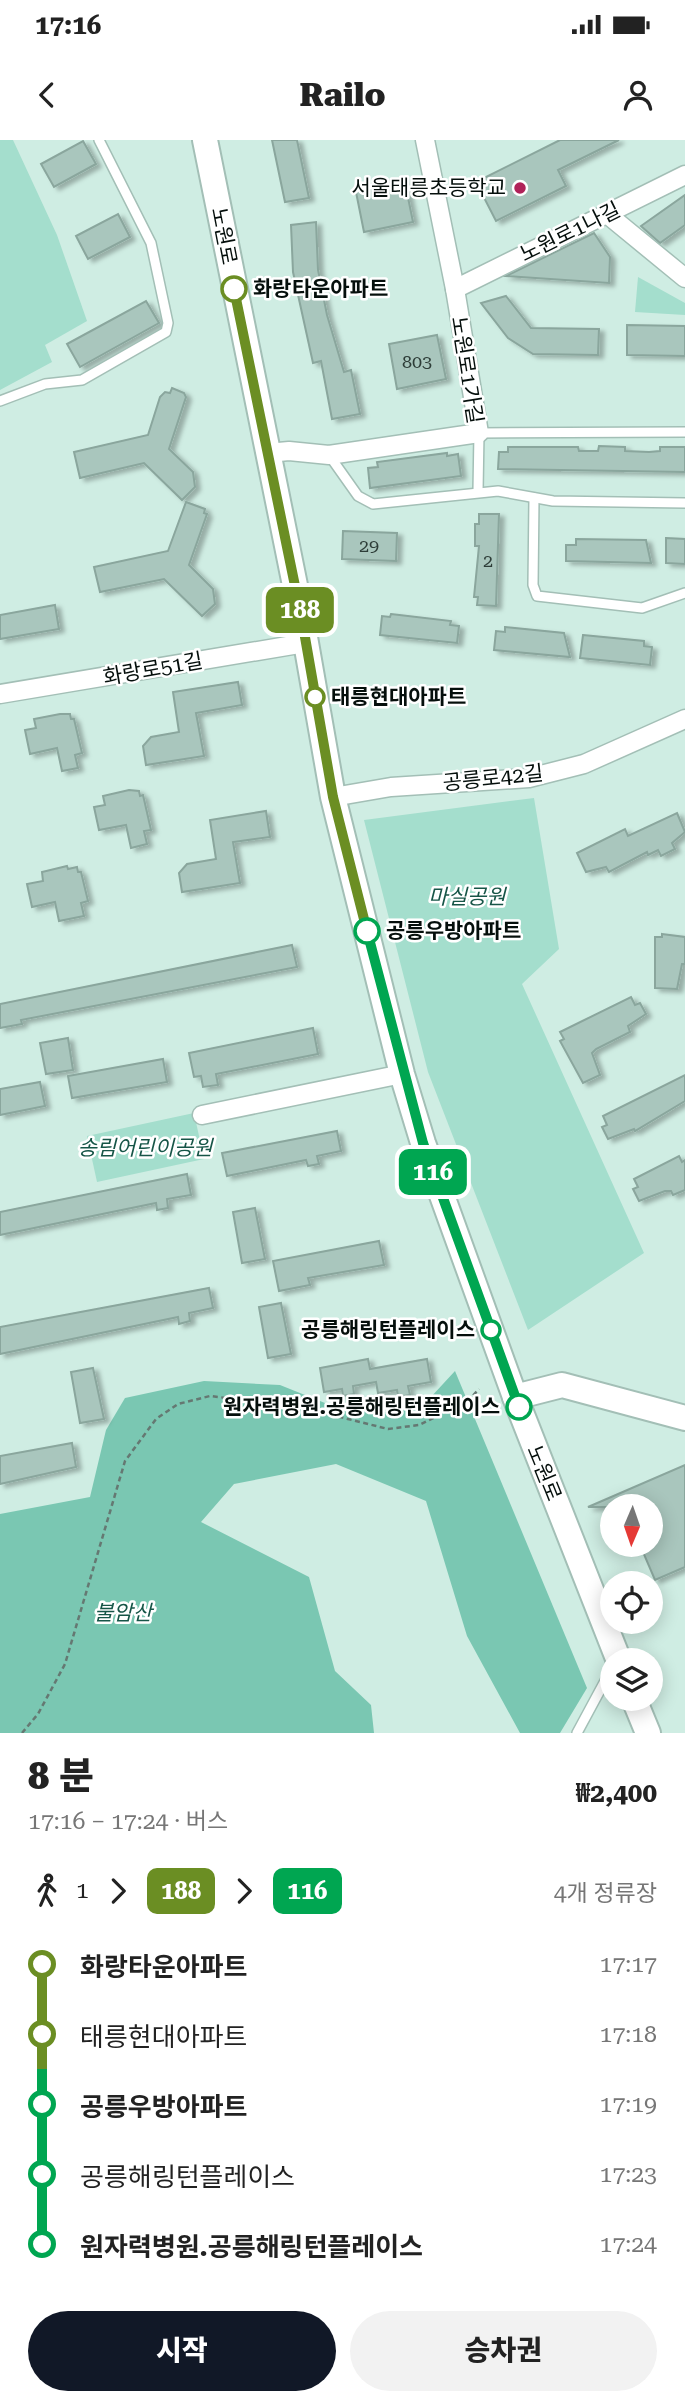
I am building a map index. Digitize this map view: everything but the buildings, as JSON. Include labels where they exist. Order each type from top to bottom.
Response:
[{"type":"main road","name":"노원로","points":[[205,140],[333,797],[402,1074],[423,1143],[515,1397],[612,1648]]},
{"type":"main road","points":[[515,1397],[562,1385],[685,1418]]},
{"type":"main road","points":[[639,1711],[648,1733]]},
{"type":"street","name":"노원로1가길","points":[[268,453],[289,451],[329,455],[478,433],[455,289],[425,140]]},
{"type":"street","name":"노원로1나길","points":[[455,289],[685,174]]},
{"type":"street","points":[[607,214],[685,278]]},
{"type":"street","name":"화랑로51길","points":[[0,695],[305,643]]},
{"type":"street","name":"공릉로42길","points":[[333,797],[391,787],[529,778],[584,764],[685,719]]},
{"type":"street","points":[[202,1115],[402,1074]]},
{"type":"lane","points":[[0,401],[45,384],[82,380],[166,332],[168,323],[151,243],[99,140]]},
{"type":"lane","points":[[478,491],[478,433],[685,432]]},
{"type":"lane","points":[[329,455],[358,496],[373,504],[478,491],[506,492],[553,501],[685,503]]},
{"type":"lane","points":[[534,498],[533,585],[537,596],[642,608],[685,593]]},
{"type":"lane","points":[[577,1733],[600,1692]]},
{"type":"path","points":[[22,1733],[38,1714],[65,1664],[125,1461],[156,1419],[178,1404],[210,1396],[300,1408],[388,1429],[419,1425],[468,1401],[479,1389]]},
{"type":"green space","points":[[0,140],[13,140],[57,235],[87,321],[45,345],[52,362],[0,390]]},
{"type":"green space","points":[[638,277],[685,303],[685,315],[635,312]]},
{"type":"green space","name":"마실공원","points":[[534,798],[559,949],[522,984],[644,1253],[528,1330],[428,1072],[364,820]]},
{"type":"green space","name":"송림어린이공원","points":[[194,1113],[204,1159],[97,1182],[87,1136]]},
{"type":"green space","name":"불암산","points":[[455,1371],[587,1688],[560,1733],[520,1733],[467,1636],[426,1501],[336,1464],[234,1484],[201,1522],[309,1577],[335,1671],[371,1705],[374,1733],[0,1733],[0,1514],[90,1497],[106,1430],[125,1398],[204,1381],[280,1385],[345,1411],[392,1412],[430,1398]]},
{"type":"bus line","name":"188","points":[[234,289],[302,620],[333,797],[367,931]]},
{"type":"bus line","name":"116","points":[[367,931],[402,1074],[423,1143],[519,1407]]},
{"type":"place","name":"서울태릉초등학교","points":[[520,188]]},
{"type":"place","name":"화랑타운아파트","points":[[234,289]]},
{"type":"place","name":"태릉현대아파트","points":[[315,697]]},
{"type":"place","name":"공릉우방아파트","points":[[367,931]]},
{"type":"place","name":"공릉해링턴플레이스","points":[[491,1330]]},
{"type":"place","name":"원자력병원.공릉해링턴플레이스","points":[[519,1407]]}]
